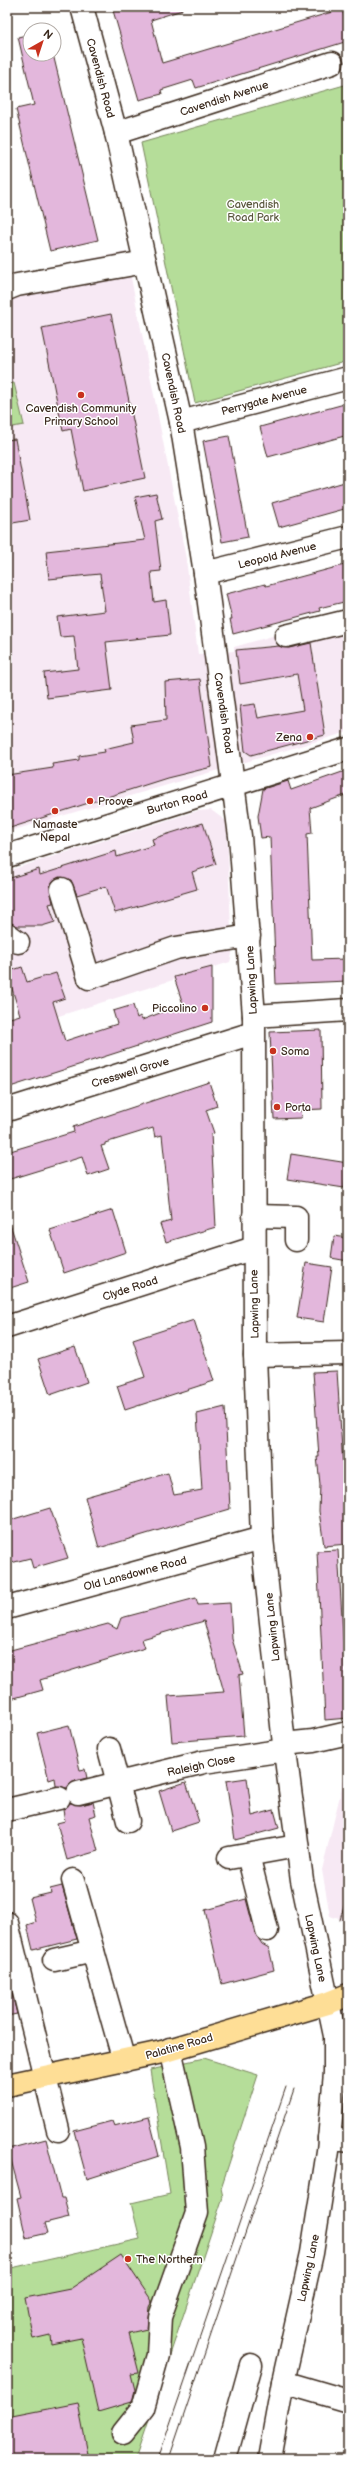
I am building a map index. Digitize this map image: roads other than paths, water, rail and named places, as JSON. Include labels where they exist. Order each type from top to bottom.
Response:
[{"type":"main road","name":"Palatine Road","points":[[7,2085],[124,2061],[170,2049],[328,2003],[348,1995]]},
{"type":"street","name":"Cavendish Road","points":[[82,7],[116,133],[181,422],[205,573],[234,786]]},
{"type":"street","name":"Cavendish Avenue","points":[[116,133],[332,63]]},
{"type":"street","points":[[7,289],[17,285],[145,262]]},
{"type":"street","name":"Perrygate Avenue","points":[[181,422],[348,378]]},
{"type":"street","name":"Leopold Avenue","points":[[205,573],[348,537]]},
{"type":"street","points":[[286,636],[348,621]]},
{"type":"street","name":"Burton Road","points":[[7,856],[161,806],[234,786],[348,749]]},
{"type":"street","name":"Lapwing Lane","points":[[234,786],[249,936],[253,1024],[255,1355],[262,1538],[284,1747],[297,1846],[312,1935],[328,2003],[335,2052],[338,2140],[283,2382],[269,2459]]},
{"type":"street","points":[[62,889],[89,978],[176,948],[249,936]]},
{"type":"street","name":"Cresswell Grove","points":[[7,1110],[253,1024],[348,1010]]},
{"type":"street","points":[[254,1216],[296,1217],[296,1240]]},
{"type":"street","name":"Clyde Road","points":[[7,1327],[254,1248]]},
{"type":"street","points":[[255,1355],[348,1354]]},
{"type":"street","name":"Old Lansdowne Road","points":[[7,1608],[262,1538]]},
{"type":"street","name":"Raleigh Close","points":[[7,1810],[204,1762],[348,1733]]},
{"type":"street","points":[[109,1749],[128,1821]]},
{"type":"street","points":[[267,1930],[238,1856],[297,1846]]},
{"type":"street","points":[[73,1880],[124,2061]]},
{"type":"street","points":[[7,1923],[58,2130]]},
{"type":"street","points":[[54,1960],[93,1951]]},
{"type":"street","points":[[123,2434],[143,2408],[158,2355],[160,2318],[197,2214],[192,2148],[170,2049]]},
{"type":"street","points":[[225,2459],[251,2366]]},
{"type":"street","points":[[283,2382],[348,2401]]},
{"type":"tram line","points":[[340,1920],[348,1893]]},
{"type":"tram line","points":[[158,2459],[286,2087]]},
{"type":"tram line","points":[[169,2459],[294,2089]]},
{"type":"place","name":"Cavendish Community Primary School","points":[[81,395]]},
{"type":"place","name":"Zena","points":[[310,737]]},
{"type":"place","name":"Proove","points":[[90,801]]},
{"type":"place","name":"Namaste Nepal","points":[[55,811]]},
{"type":"place","name":"Piccolino","points":[[205,1008]]},
{"type":"place","name":"Soma","points":[[273,1051]]},
{"type":"place","name":"Porta","points":[[277,1107]]},
{"type":"place","name":"The Northern","points":[[128,2259]]},
{"type":"park label","name":"Cavendish Road Park","points":[[253,210]]}]
